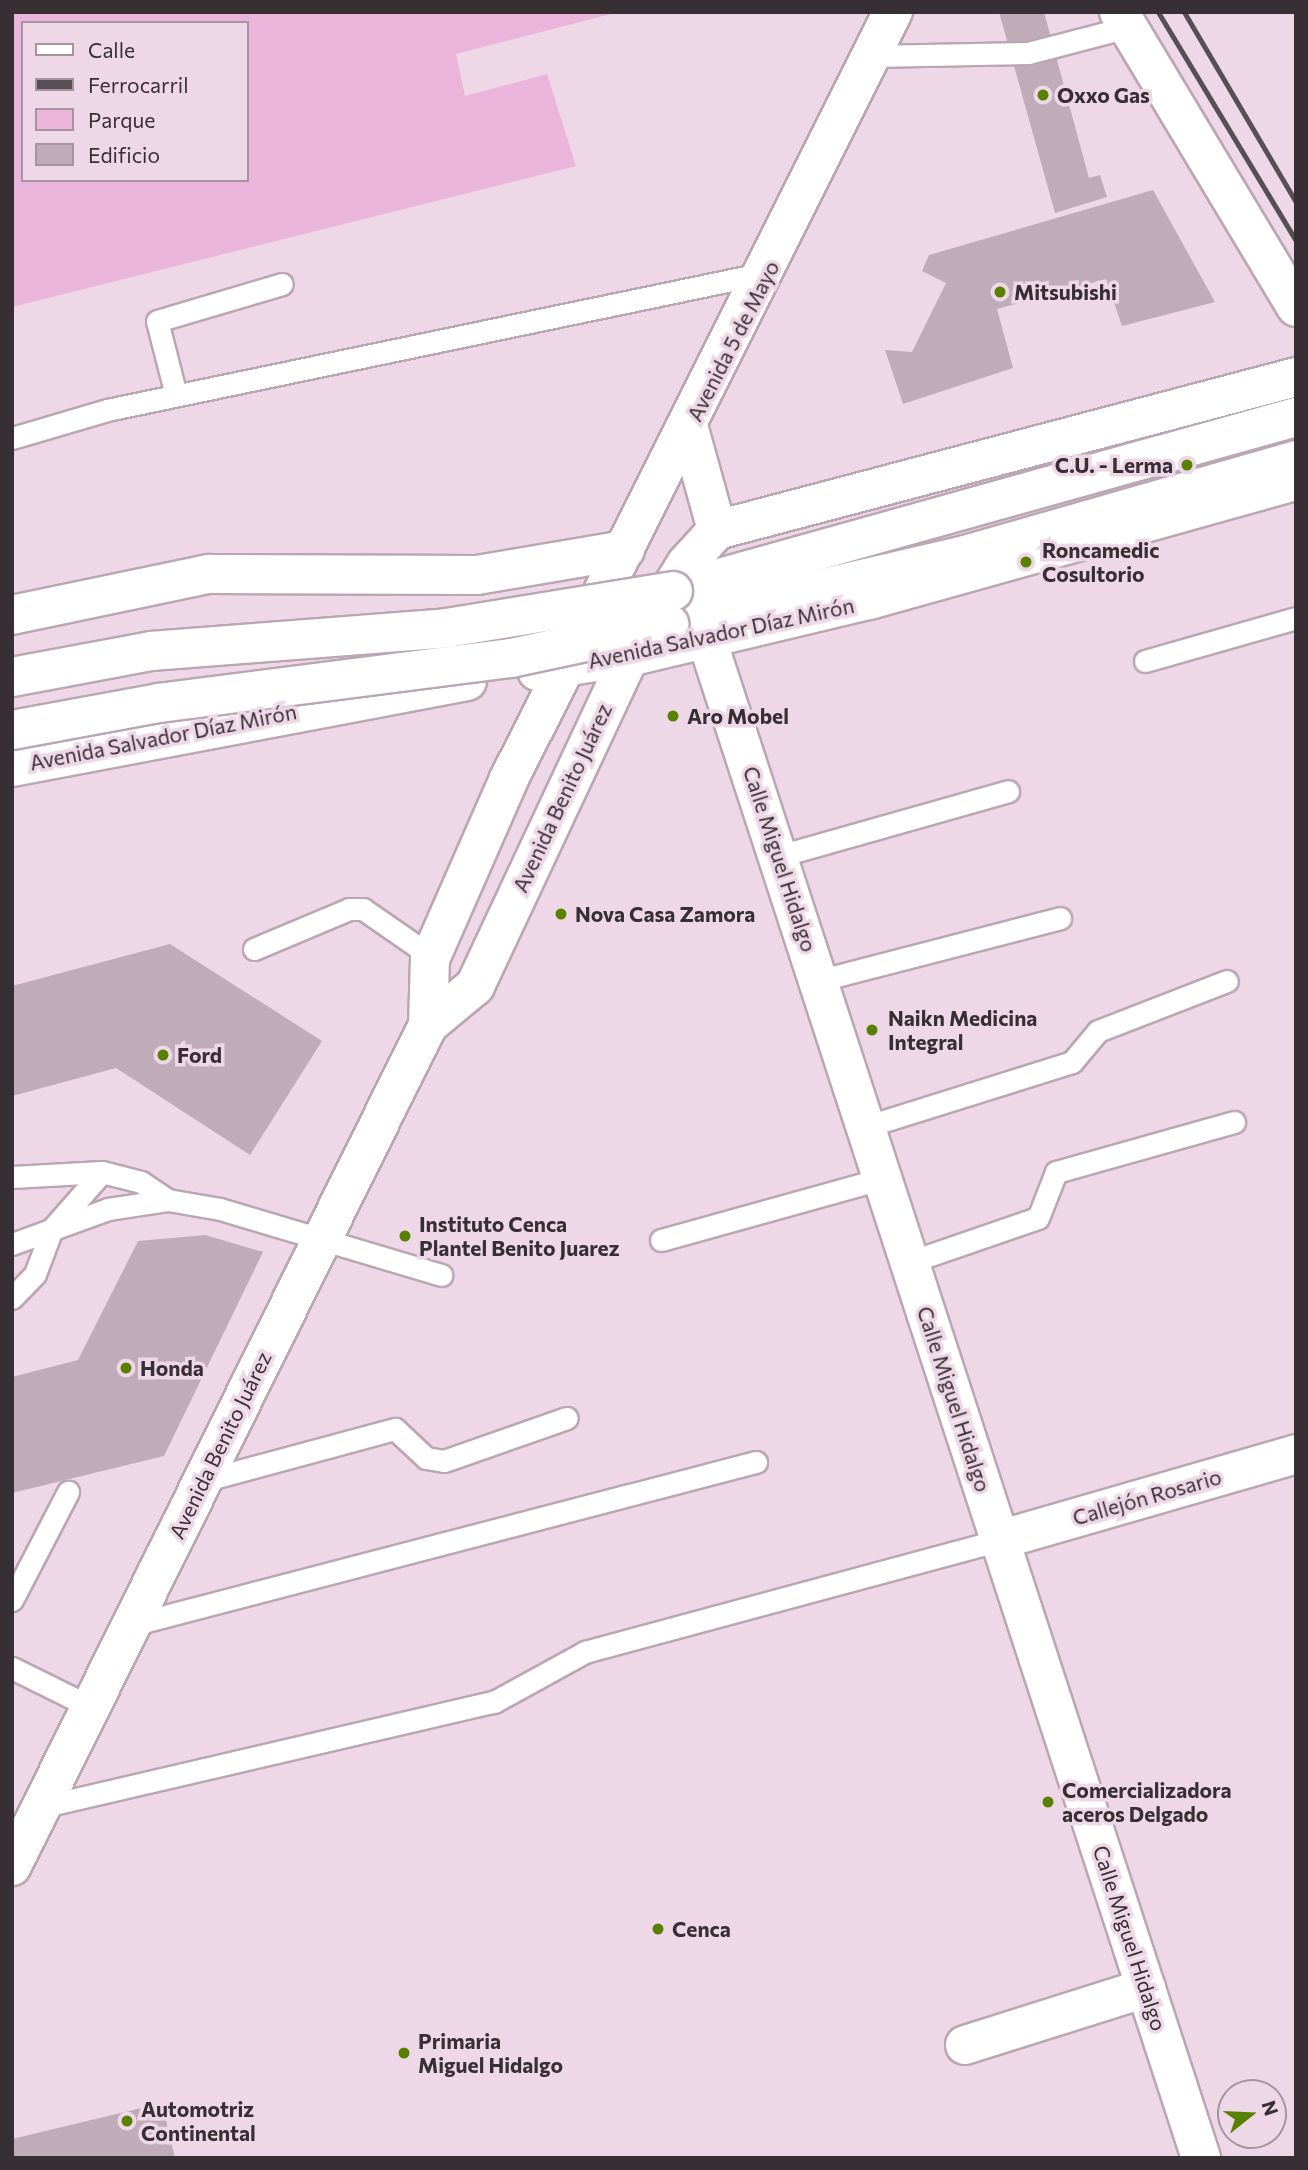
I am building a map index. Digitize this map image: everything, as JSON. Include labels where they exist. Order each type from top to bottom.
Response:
[{"type":"main road","name":"Avenida 5 de Mayo","points":[[565,667],[768,272],[893,12]]},
{"type":"main road","points":[[1124,20],[1296,307]]},
{"type":"main road","points":[[689,429],[717,530],[1296,377]]},
{"type":"main road","points":[[12,677],[206,645],[447,628],[673,591],[1296,418]]},
{"type":"main road","name":"Avenida Salvador Díaz Mirón","points":[[12,730],[159,703],[511,658],[965,555],[1296,460]]},
{"type":"main road","name":"Avenida Salvador Díaz Mirón","points":[[12,767],[461,682],[629,657],[707,640],[1296,481]]},
{"type":"main road","name":"Avenida Benito Juárez","points":[[428,1025],[475,986],[629,657],[686,564],[717,530]]},
{"type":"main road","points":[[12,615],[209,574],[449,577],[625,550]]},
{"type":"main road","points":[[449,577],[464,591],[477,618],[477,650],[461,682]]},
{"type":"main road","name":"Calle Miguel Hidalgo","points":[[707,640],[821,980],[999,1540],[1201,2158]]},
{"type":"main road","name":"Avenida Benito Juárez","points":[[12,1866],[428,1025],[432,957],[565,667]]},
{"type":"main road","name":"Callejón Rosario","points":[[999,1540],[1296,1454]]},
{"type":"main road","points":[[965,2045],[1146,1988]]},
{"type":"lane","points":[[872,56],[1028,53],[1124,20]]},
{"type":"lane","points":[[12,438],[176,395],[768,272]]},
{"type":"lane","points":[[176,395],[157,321],[282,284]]},
{"type":"lane","points":[[1145,662],[1296,618]]},
{"type":"lane","points":[[779,856],[1008,791]]},
{"type":"lane","points":[[254,949],[349,909],[363,909],[432,957]]},
{"type":"lane","points":[[821,980],[1060,918]]},
{"type":"lane","points":[[868,1126],[1072,1062],[1098,1031],[1227,981]]},
{"type":"lane","points":[[910,1262],[1038,1218],[1056,1172],[1234,1122]]},
{"type":"lane","points":[[12,1177],[102,1172],[141,1182],[168,1200]]},
{"type":"lane","points":[[12,1298],[35,1274],[52,1229],[102,1172]]},
{"type":"lane","points":[[661,1240],[884,1178]]},
{"type":"lane","points":[[12,1244],[108,1209],[168,1200],[220,1209],[321,1244],[441,1275]]},
{"type":"lane","points":[[202,1481],[396,1429],[426,1458],[444,1461],[567,1418]]},
{"type":"lane","points":[[131,1625],[756,1462]]},
{"type":"lane","points":[[12,1600],[68,1492]]},
{"type":"lane","points":[[41,1807],[494,1702],[584,1652],[999,1540]]},
{"type":"lane","points":[[12,1668],[91,1707]]},
{"type":"green space","points":[[12,12],[619,12],[456,54],[465,96],[547,74],[576,166],[12,307]]},
{"type":"building","name":"Oxxo Gas","points":[[999,12],[1044,12],[1089,178],[1100,175],[1107,197],[1055,213]]},
{"type":"building","name":"Mitsubishi","points":[[1153,190],[1215,302],[1122,326],[1106,279],[997,309],[1013,368],[903,404],[885,350],[912,352],[946,283],[922,271],[929,255]]},
{"type":"building","name":"Ford","points":[[170,944],[322,1041],[250,1155],[116,1068],[12,1096],[12,986]]},
{"type":"building","name":"Honda","points":[[205,1235],[263,1252],[164,1456],[12,1493],[12,1377],[78,1360],[138,1241]]},
{"type":"building","name":"Automotriz Continental","points":[[162,2103],[175,2158],[12,2158],[12,2139]]},
{"type":"railway","points":[[1158,12],[1296,241]]},
{"type":"railway","points":[[1184,12],[1296,202]]},
{"type":"place","name":"Oxxo Gas","points":[[1043,95]]},
{"type":"place","name":"Mitsubishi","points":[[1000,292]]},
{"type":"place","name":"C.U. - Lerma","points":[[1187,465]]},
{"type":"place","name":"Roncamedic Cosultorio","points":[[1026,562]]},
{"type":"place","name":"Aro Mobel","points":[[673,716]]},
{"type":"place","name":"Nova Casa Zamora","points":[[561,914]]},
{"type":"place","name":"Naikn Medicina Integral","points":[[872,1030]]},
{"type":"place","name":"Ford","points":[[163,1055]]},
{"type":"place","name":"Instituto Cenca Plantel Benito Juarez","points":[[405,1236]]},
{"type":"place","name":"Honda","points":[[126,1368]]},
{"type":"place","name":"Comercializadora aceros Delgado","points":[[1048,1802]]},
{"type":"place","name":"Cenca","points":[[658,1929]]},
{"type":"place","name":"Primaria Miguel Hidalgo","points":[[404,2053]]},
{"type":"place","name":"Automotriz Continental","points":[[127,2121]]}]
